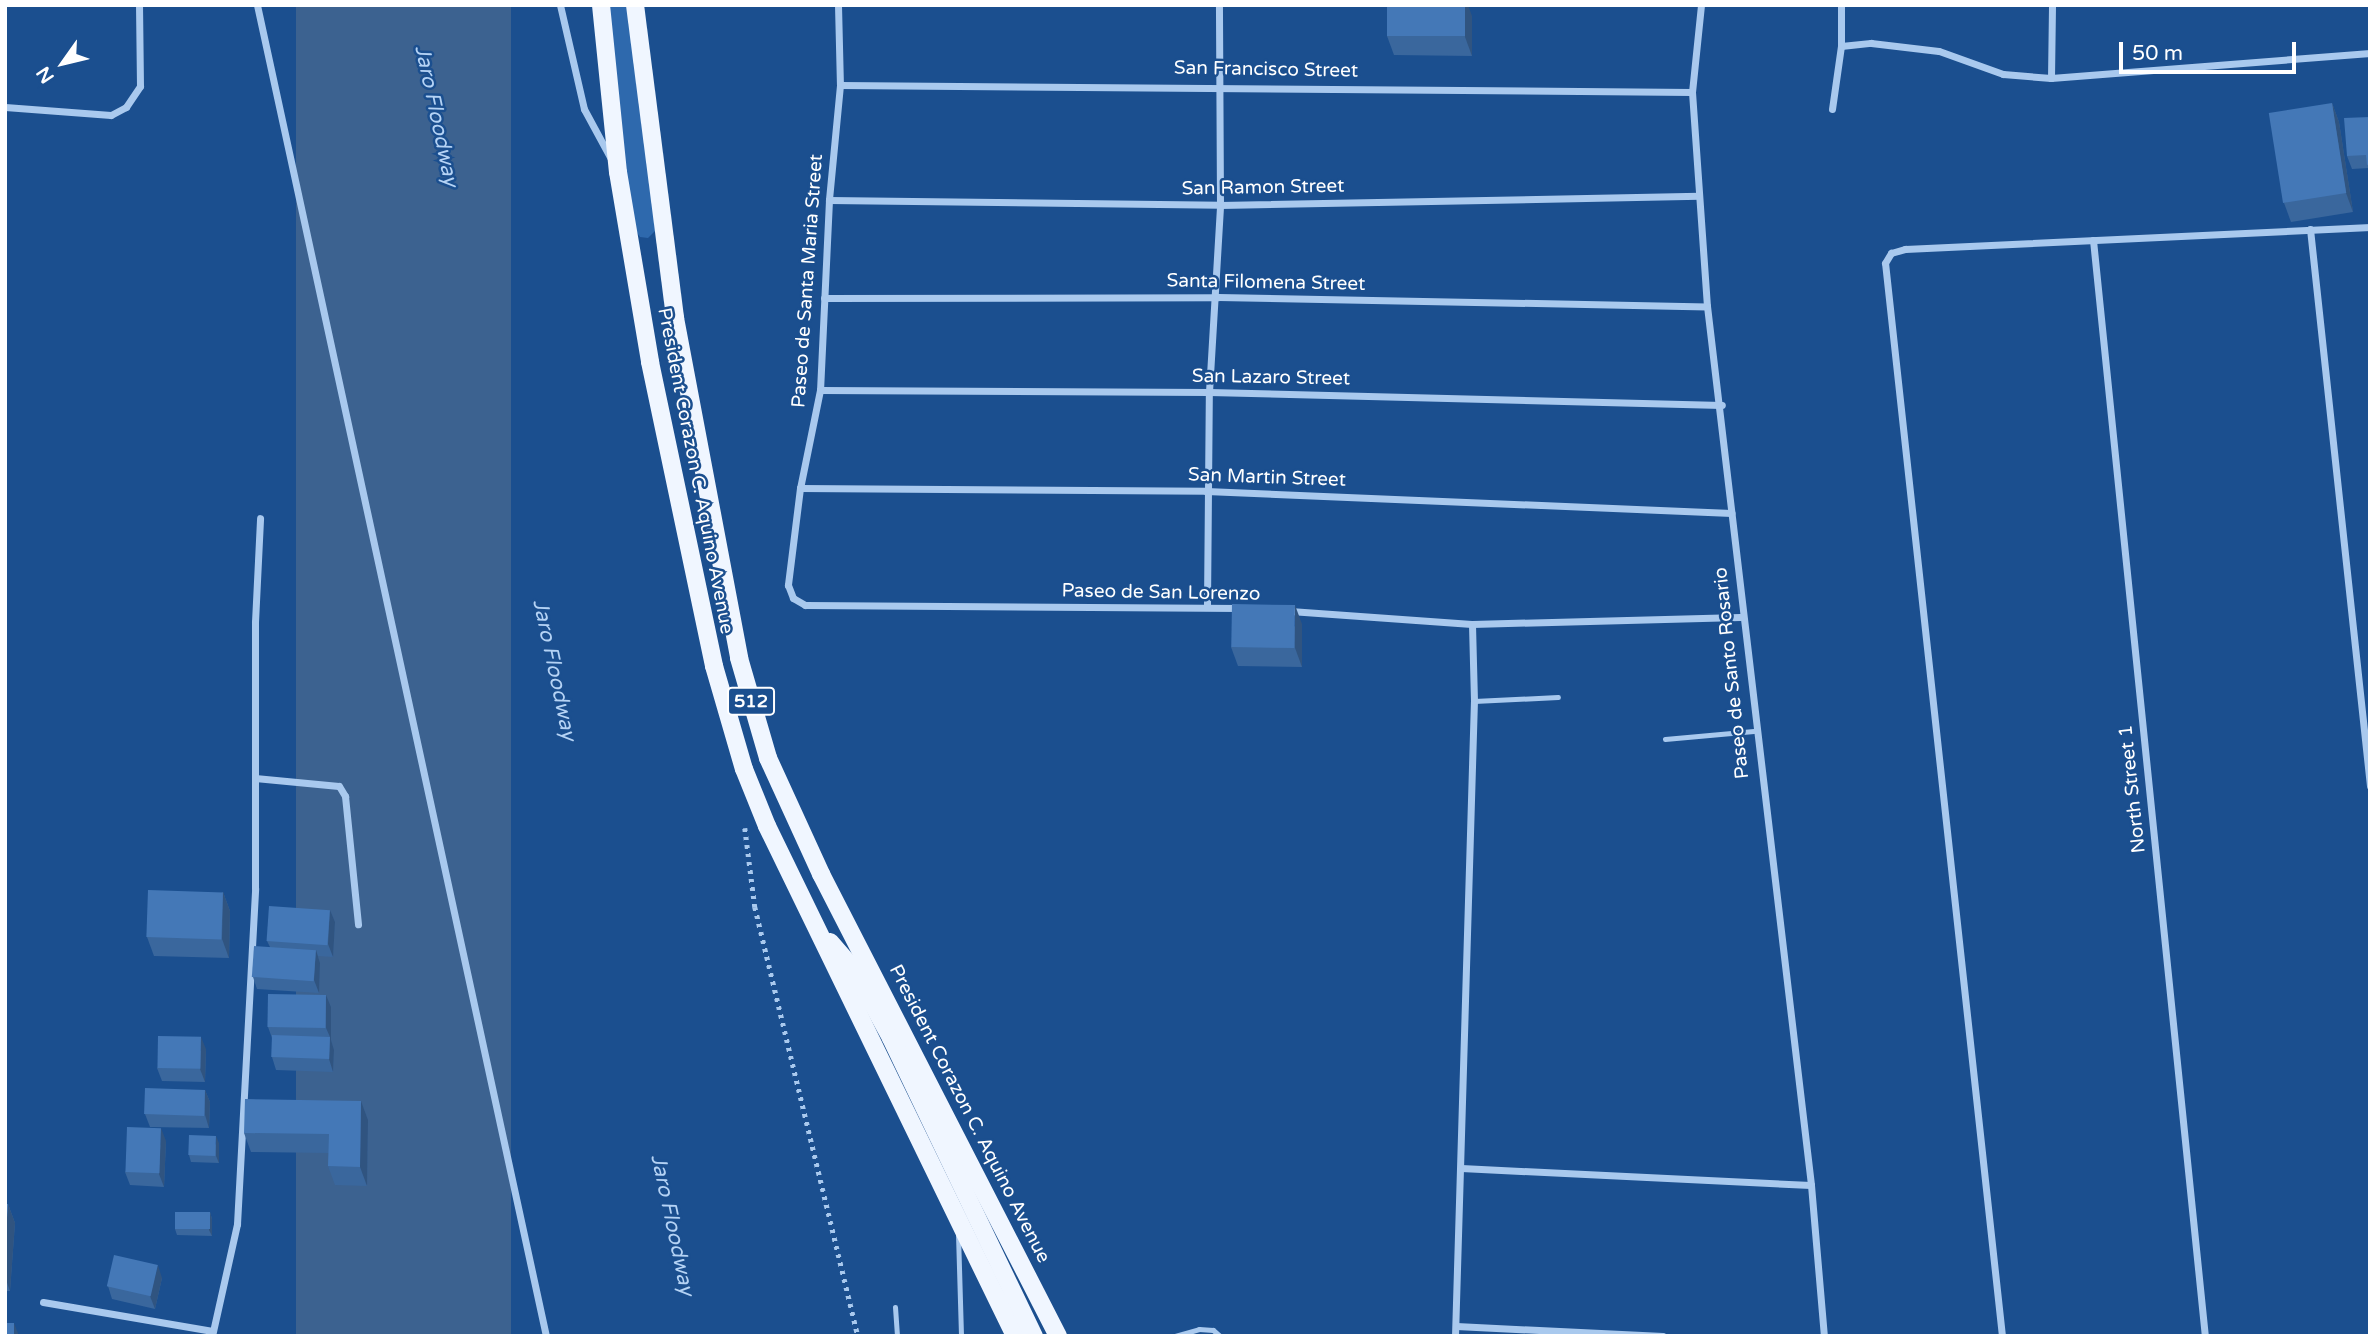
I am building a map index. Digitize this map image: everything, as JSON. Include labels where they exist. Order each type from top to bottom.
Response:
[{"type":"main road","name":"President Corazon C. Aquino Avenue","points":[[601,5],[618,172],[630,228],[645,336],[692,572],[714,666],[754,793],[1014,1336]]},
{"type":"main road","name":"President Corazon C. Aquino Avenue","points":[[635,5],[662,226],[738,658],[774,772],[841,912],[1058,1336]]},
{"type":"main road","points":[[630,228],[645,243],[657,237],[662,226]]},
{"type":"main road","name":"President Corazon C. Aquino Avenue","points":[[841,912],[853,968]]},
{"type":"main road","name":"President Corazon C. Aquino Avenue","points":[[816,927],[853,968]]},
{"type":"main road","points":[[853,968],[939,1134],[1034,1336]]},
{"type":"street","points":[[5,107],[111,115],[126,107],[140,86],[139,5]]},
{"type":"street","points":[[257,5],[546,1336]]},
{"type":"street","points":[[560,5],[584,109],[618,172]]},
{"type":"street","name":"Paseo de Santa Maria Street","points":[[793,598],[788,585],[800,488],[820,390],[829,200],[840,85],[838,5]]},
{"type":"street","points":[[1207,606],[1209,392],[1218,297],[1220,205],[1219,5]]},
{"type":"street","name":"Paseo de Santo Rosario","points":[[1702,5],[1692,92],[1707,306],[1722,405],[1740,617],[1811,1185],[1824,1336]]},
{"type":"street","points":[[1832,109],[1841,46],[1841,5]]},
{"type":"street","points":[[2051,78],[2052,5]]},
{"type":"street","points":[[1841,46],[1871,43],[1939,51],[2003,74],[2051,78],[2370,53]]},
{"type":"street","name":"San Francisco Street","points":[[840,85],[1221,85],[1692,92]]},
{"type":"street","name":"San Ramon Street","points":[[829,200],[1220,205],[1699,196]]},
{"type":"street","points":[[2002,1336],[1885,262],[1891,253],[1905,249],[2370,227]]},
{"type":"street","points":[[2310,229],[2370,786]]},
{"type":"street","name":"North Street 1","points":[[2092,240],[2205,1336]]},
{"type":"street","name":"Santa Filomena Street","points":[[824,298],[1218,297],[1707,306]]},
{"type":"street","name":"San Lazaro Street","points":[[820,390],[1209,392],[1722,405]]},
{"type":"street","name":"San Martin Street","points":[[800,488],[1206,491],[1732,513]]},
{"type":"street","points":[[43,1302],[212,1333],[237,1224],[255,888],[260,518]]},
{"type":"street","name":"Paseo de San Lorenzo","points":[[793,598],[805,605],[1248,608]]},
{"type":"street","name":"Paseo de San Lorenzo","points":[[1276,610],[1472,624],[1740,617]]},
{"type":"street","points":[[1455,1336],[1474,701],[1472,624]]},
{"type":"street","points":[[255,778],[339,786],[345,796],[358,923]]},
{"type":"street","points":[[1461,1168],[1811,1185]]},
{"type":"street","points":[[1455,1326],[1663,1336]]},
{"type":"lane","points":[[1474,701],[1558,697]]},
{"type":"lane","points":[[1665,739],[1754,731]]},
{"type":"lane","points":[[957,1215],[961,1336]]},
{"type":"lane","points":[[895,1307],[897,1336]]},
{"type":"lane","points":[[1175,1336],[1199,1329],[1213,1330],[1220,1336]]},
{"type":"path","points":[[754,793],[745,828],[755,907],[858,1336]]},
{"type":"shaded area","points":[[606,5],[629,5],[656,230],[648,238],[640,237],[633,227]]},
{"type":"water","name":"Jaro Floodway","points":[[296,5],[511,5],[511,1336],[296,1336]]},
{"type":"building","points":[[1387,5],[1465,5],[1465,36],[1387,36]]},
{"type":"building","points":[[2332,103],[2346,193],[2283,203],[2269,113]]},
{"type":"building","points":[[2370,117],[2370,164],[2367,165],[2366,155],[2347,156],[2344,118]]},
{"type":"building","points":[[1232,604],[1295,605],[1294,648],[1231,647]]},
{"type":"building","points":[[148,890],[223,893],[221,940],[146,937]]},
{"type":"building","points":[[269,906],[330,910],[327,945],[267,941]]},
{"type":"building","points":[[254,946],[316,950],[314,981],[252,977]]},
{"type":"building","points":[[268,994],[326,995],[325,1028],[267,1027]]},
{"type":"building","points":[[272,1035],[330,1037],[329,1059],[271,1057]]},
{"type":"building","points":[[158,1036],[201,1037],[200,1069],[157,1068]]},
{"type":"building","points":[[145,1088],[205,1090],[204,1116],[144,1114]]},
{"type":"building","points":[[245,1099],[361,1101],[360,1167],[328,1166],[329,1134],[244,1133]]},
{"type":"building","points":[[127,1127],[161,1128],[159,1173],[125,1172]]},
{"type":"building","points":[[189,1135],[216,1136],[215,1156],[188,1155]]},
{"type":"building","points":[[5,1204],[8,1204],[5,1245]]},
{"type":"building","points":[[175,1212],[210,1212],[210,1229],[175,1229]]},
{"type":"building","points":[[114,1255],[158,1265],[151,1296],[107,1286]]},
{"type":"building","points":[[5,1323],[14,1323],[14,1336],[5,1336]]}]
